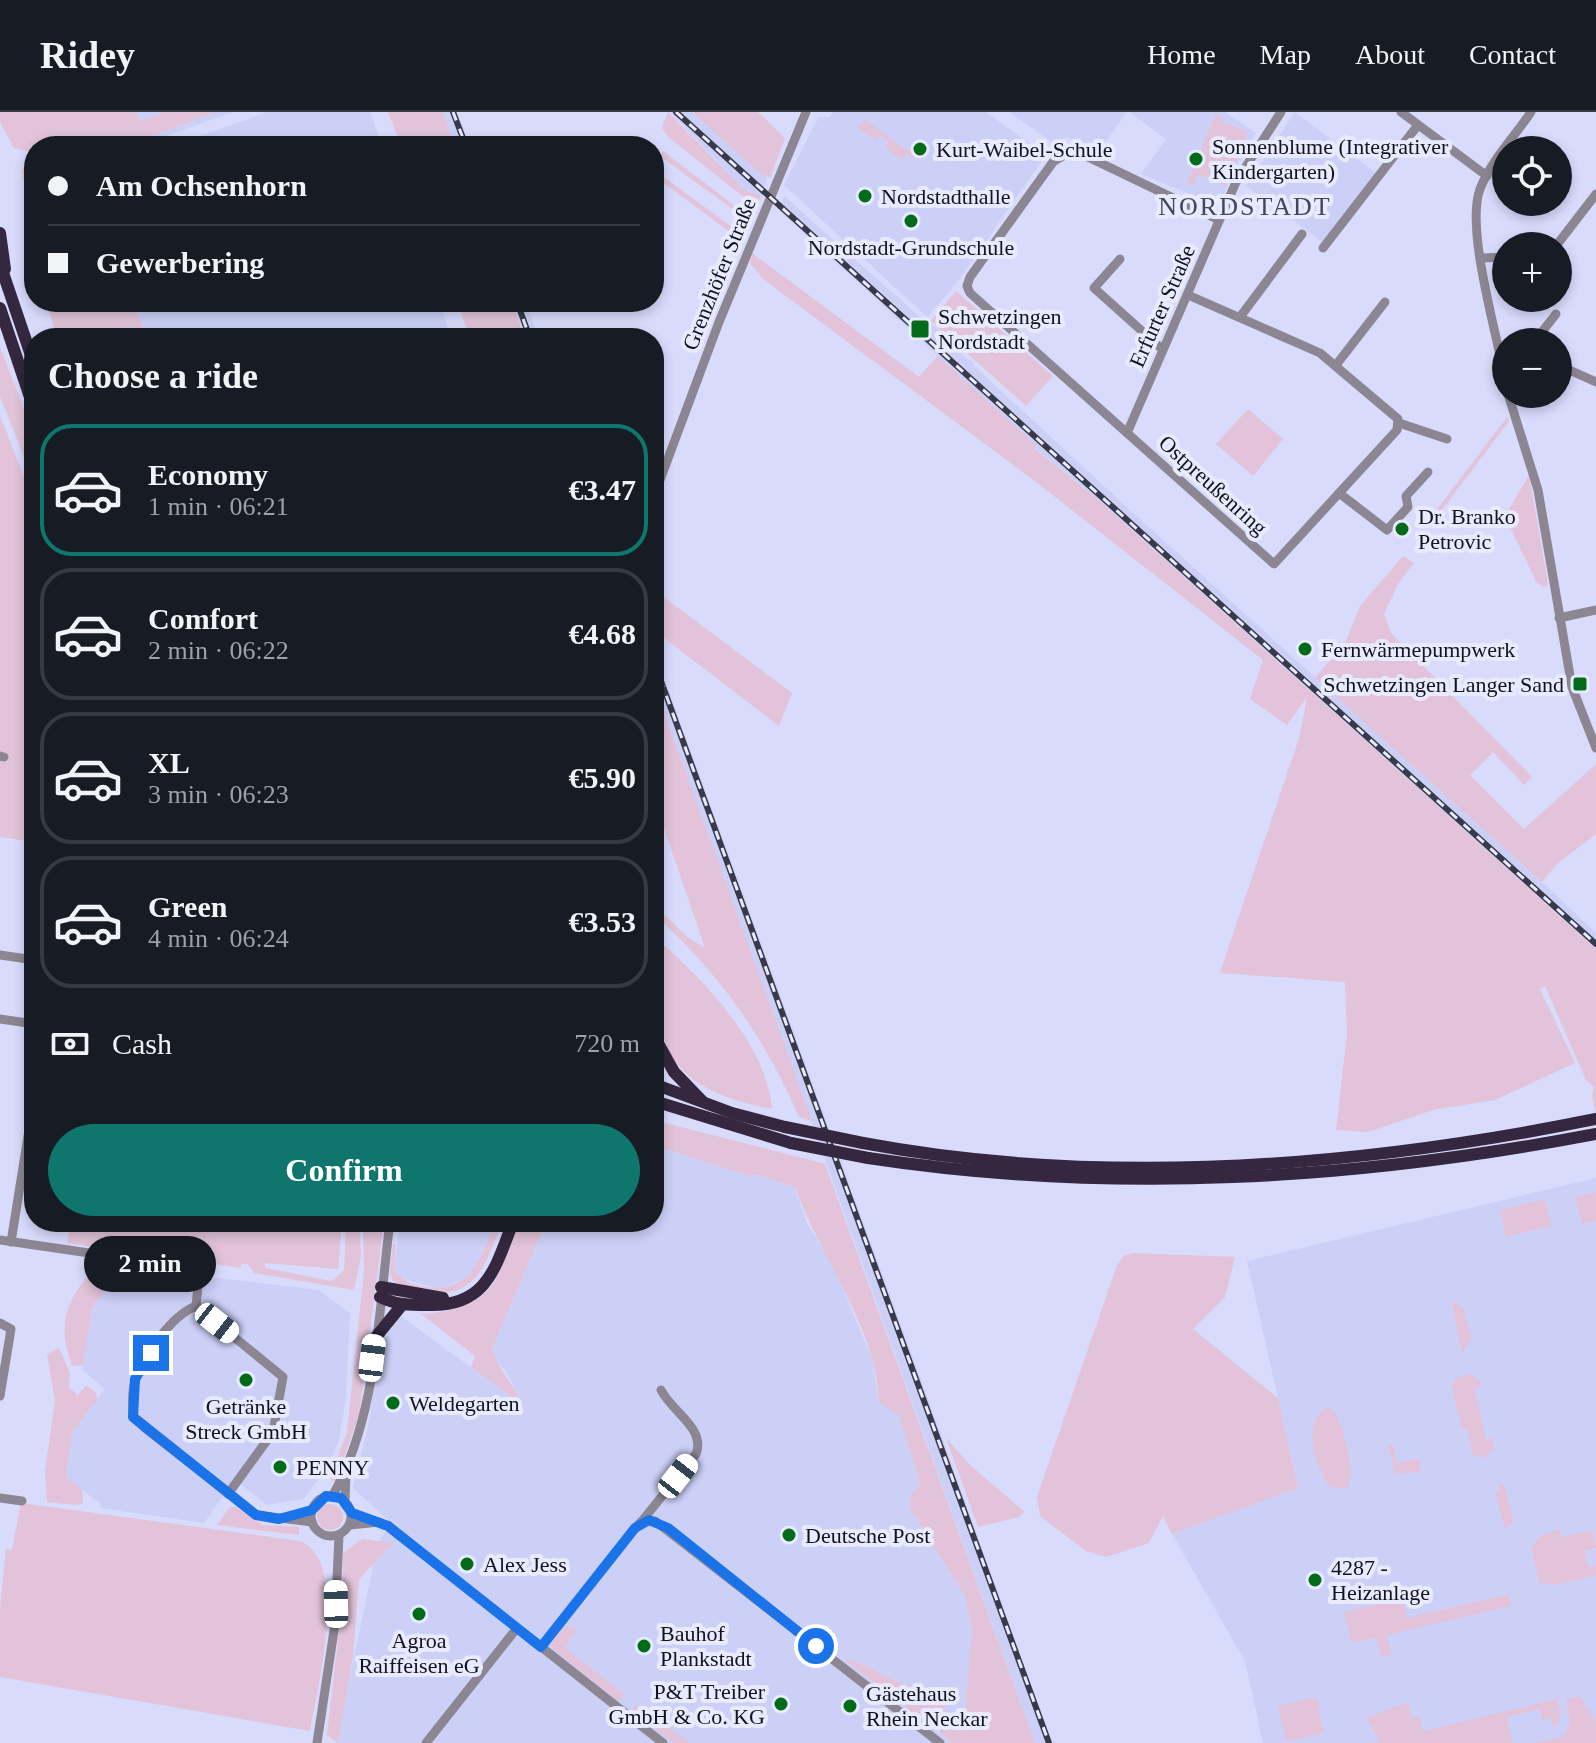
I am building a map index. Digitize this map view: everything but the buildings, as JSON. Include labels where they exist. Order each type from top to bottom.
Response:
[{"type":"highway","points":[[0,233],[6,280]]},
{"type":"highway","points":[[0,264],[24,334]]},
{"type":"highway","points":[[0,308],[24,379]]},
{"type":"highway","points":[[664,1054],[674,1072],[704,1103]]},
{"type":"highway","points":[[664,1088],[785,1127],[863,1143],[1011,1160],[1205,1166],[1403,1151],[1596,1119]]},
{"type":"highway","points":[[664,1105],[791,1143],[868,1158],[1057,1177],[1253,1178],[1431,1162],[1596,1134]]},
{"type":"highway","points":[[380,1292],[440,1298],[467,1292],[485,1275],[506,1232]]},
{"type":"highway","points":[[380,1292],[402,1305],[455,1304],[477,1292],[495,1268],[508,1232]]},
{"type":"highway","points":[[375,1338],[402,1305]]},
{"type":"street","name":"Grenzhöfer Straße","points":[[664,469],[719,322],[806,112]]},
{"type":"street","name":"Erfurter Straße","points":[[1127,433],[1248,159],[1281,112]]},
{"type":"street","points":[[1401,112],[1487,176]]},
{"type":"street","points":[[1495,328],[1476,205],[1487,176],[1531,112]]},
{"type":"street","points":[[1323,248],[1418,125]]},
{"type":"street","points":[[1127,433],[970,293],[968,280],[1053,162],[1068,153],[1088,157],[1219,220]]},
{"type":"street","points":[[1567,232],[1596,194]]},
{"type":"street","points":[[1240,317],[1302,234]]},
{"type":"street","points":[[1482,258],[1492,258]]},
{"type":"street","points":[[1120,259],[1094,288],[1162,349]]},
{"type":"street","points":[[1188,295],[1320,353],[1399,423],[1447,439]]},
{"type":"street","points":[[1336,365],[1385,302]]},
{"type":"street","points":[[1545,328],[1556,314]]},
{"type":"street","points":[[1572,371],[1596,382]]},
{"type":"street","points":[[1512,408],[1538,490],[1572,687],[1596,748]]},
{"type":"street","name":"Ostpreußenring","points":[[1127,433],[1274,564],[1397,430],[1399,423]]},
{"type":"street","points":[[1339,493],[1387,530],[1408,507],[1406,496],[1428,472]]},
{"type":"street","points":[[1559,618],[1596,610]]},
{"type":"street","points":[[0,955],[24,959]]},
{"type":"street","points":[[0,1019],[24,1023]]},
{"type":"street","points":[[11,1242],[24,1161]]},
{"type":"street","points":[[333,1495],[346,1473],[361,1431],[389,1232]]},
{"type":"street","points":[[0,1240],[185,1267],[199,1276],[196,1306]]},
{"type":"street","points":[[196,1306],[283,1377],[273,1432],[228,1494]]},
{"type":"street","points":[[196,1306],[184,1311],[135,1379],[133,1417],[256,1515],[312,1522],[327,1536],[335,1565]]},
{"type":"street","points":[[0,1323],[11,1329],[0,1396]]},
{"type":"street","points":[[541,1647],[696,1454],[700,1443],[698,1433],[671,1409],[661,1390]]},
{"type":"street","points":[[346,1473],[345,1500],[352,1513],[350,1525]]},
{"type":"street","points":[[312,1522],[312,1510],[320,1499],[333,1495],[345,1500]]},
{"type":"street","points":[[0,1498],[22,1501]]},
{"type":"street","points":[[279,1519],[312,1510]]},
{"type":"street","points":[[352,1513],[379,1522],[663,1743]]},
{"type":"street","points":[[642,1521],[655,1521],[668,1528],[940,1743]]},
{"type":"street","points":[[327,1536],[339,1535],[350,1525],[379,1522]]},
{"type":"street","points":[[317,1743],[335,1624],[335,1565],[339,1535]]},
{"type":"street","points":[[426,1743],[517,1628]]},
{"type":"shaded area","points":[[0,112],[136,112],[140,121],[164,112],[216,112],[151,136],[24,136],[24,150],[14,148],[0,122]]},
{"type":"shaded area","points":[[108,112],[233,112],[167,136],[117,136]]},
{"type":"shaded area","points":[[267,112],[370,112],[378,136],[201,136]]},
{"type":"shaded area","points":[[388,112],[443,112],[451,136],[397,136]]},
{"type":"shaded area","points":[[443,112],[457,112],[466,136],[451,136]]},
{"type":"shaded area","points":[[668,112],[744,190],[762,196],[758,201],[750,202],[667,136],[662,128]]},
{"type":"shaded area","points":[[670,112],[692,112],[767,177],[762,196],[744,190]]},
{"type":"shaded area","points":[[692,112],[758,112],[785,138],[770,178],[760,173]]},
{"type":"shaded area","name":"Nordstadt-Grundschule","points":[[833,112],[986,112],[1046,155],[959,280],[927,317],[784,185],[819,117],[830,117]]},
{"type":"shaded area","points":[[1009,112],[1127,112],[1100,150],[1067,137],[1054,144]]},
{"type":"shaded area","name":"Sonnenblume (Integrativer Kindergarten)","points":[[1129,112],[1225,112],[1256,133],[1235,168],[1219,206],[1141,174],[1166,139]]},
{"type":"shaded area","points":[[1295,112],[1376,173],[1323,242],[1246,186]]},
{"type":"shaded area","points":[[1216,114],[1222,117],[1221,121],[1248,132],[1226,186],[1198,174],[1193,186],[1187,183]]},
{"type":"shaded area","points":[[864,119],[908,151],[915,143],[924,149],[912,158],[907,154],[902,160],[885,147],[889,141],[880,135],[876,141],[858,128]]},
{"type":"shaded area","points":[[664,152],[740,210],[738,213],[664,159]]},
{"type":"shaded area","points":[[664,177],[732,227],[730,232],[664,183]]},
{"type":"shaded area","points":[[784,196],[920,317],[944,333],[942,336],[969,361],[971,359],[974,366],[1132,512],[1542,882],[1596,933],[1596,949],[1102,503],[1034,447],[966,382],[957,379],[960,376],[779,210]]},
{"type":"shaded area","points":[[752,253],[919,377],[938,356],[960,376],[958,379],[966,382],[1036,445],[1034,448],[1102,503],[1596,949],[1596,1114],[1592,1097],[1594,1087],[1586,1080],[1545,986],[1540,989],[1575,1063],[1495,1100],[1433,1110],[1368,1132],[1336,1130],[1347,1034],[1345,982],[1220,973],[1300,735],[1307,697],[1287,725],[1250,699],[1263,660],[1036,482],[763,279],[750,263]]},
{"type":"shaded area","points":[[956,291],[1053,376],[1026,406],[931,321]]},
{"type":"shaded area","points":[[49,312],[137,312],[143,328],[54,328]]},
{"type":"shaded area","points":[[137,312],[443,312],[448,328],[143,328]]},
{"type":"shaded area","points":[[461,312],[516,312],[521,328],[466,328]]},
{"type":"shaded area","points":[[517,312],[530,312],[535,328],[522,328]]},
{"type":"shaded area","points":[[0,347],[24,409],[24,457],[0,396]]},
{"type":"shaded area","points":[[1248,409],[1283,439],[1253,476],[1216,444]]},
{"type":"shaded area","points":[[0,416],[24,477],[24,841],[0,837]]},
{"type":"shaded area","points":[[1507,417],[1509,421],[1436,518],[1432,516]]},
{"type":"shaded area","points":[[1529,475],[1548,584],[1545,587],[1537,583],[1509,525],[1508,511]]},
{"type":"shaded area","points":[[1403,556],[1414,563],[1398,584],[1384,614],[1391,633],[1532,777],[1524,785],[1493,752],[1470,775],[1524,829],[1596,764],[1596,834],[1557,864],[1542,882],[1315,678],[1346,641],[1360,606]]},
{"type":"shaded area","points":[[664,597],[792,693],[779,726],[664,638]]},
{"type":"shaded area","points":[[664,678],[1052,1743],[1035,1743],[664,713]]},
{"type":"shaded area","points":[[664,713],[812,1121],[799,1117],[756,1034],[699,959],[664,924],[664,914],[705,948],[664,828]]},
{"type":"shaded area","points":[[664,945],[711,992],[745,1037],[758,1060],[772,1109],[734,1100],[705,1087],[685,1072],[670,1053],[664,1038]]},
{"type":"shaded area","points":[[664,1123],[825,1164],[1035,1743],[952,1743],[939,1732],[945,1722],[926,1708],[919,1717],[842,1658],[863,1664],[943,1705],[956,1731],[964,1730],[972,1629],[965,1596],[910,1508],[910,1497],[920,1484],[899,1415],[879,1403],[876,1375],[858,1319],[795,1187],[758,1175],[748,1176],[664,1148]]},
{"type":"shaded area","points":[[664,1148],[748,1176],[758,1175],[794,1186],[807,1223],[834,1267],[872,1359],[879,1402],[899,1414],[920,1484],[910,1497],[965,1596],[972,1629],[964,1730],[956,1731],[943,1705],[863,1664],[845,1659],[952,1743],[336,1743],[378,1543],[391,1523],[353,1488],[368,1427],[378,1362],[391,1323],[402,1317],[523,1405],[505,1370],[495,1360],[492,1349],[542,1232],[664,1232]]},
{"type":"shaded area","points":[[1596,1178],[1596,1743],[1263,1743],[1245,1661],[1172,1534],[1298,1487],[1247,1261]]},
{"type":"shaded area","points":[[1596,1192],[1596,1221],[1582,1224],[1575,1197]]},
{"type":"shaded area","points":[[1545,1199],[1551,1226],[1506,1237],[1500,1210]]},
{"type":"shaded area","points":[[69,1232],[341,1232],[338,1269],[265,1263],[265,1268],[332,1281],[344,1270],[346,1232],[360,1232],[361,1256],[354,1290],[254,1273],[248,1264],[241,1264],[241,1268],[67,1243]]},
{"type":"shaded area","points":[[363,1232],[383,1232],[359,1415],[335,1482],[330,1478],[347,1432],[364,1271]]},
{"type":"shaded area","points":[[399,1232],[491,1232],[479,1263],[469,1277],[440,1289],[400,1278],[394,1270]]},
{"type":"shaded area","points":[[491,1232],[499,1232],[476,1276],[455,1291],[407,1287],[392,1280],[393,1244],[396,1245],[394,1270],[397,1274],[412,1284],[441,1288],[454,1285],[464,1278],[485,1247]]},
{"type":"shaded area","points":[[515,1232],[542,1232],[492,1349],[525,1407],[471,1367],[475,1356],[421,1314],[464,1306],[478,1299],[489,1289]]},
{"type":"shaded area","points":[[1133,1253],[1235,1257],[1225,1297],[1193,1329],[1278,1398],[1298,1488],[1172,1534],[1163,1516],[1149,1543],[1106,1557],[1086,1551],[1040,1516],[1037,1497],[1117,1265],[1123,1256]]},
{"type":"shaded area","points":[[98,1262],[123,1267],[92,1308],[83,1365],[72,1366],[65,1335],[68,1310]]},
{"type":"shaded area","points":[[123,1267],[319,1290],[350,1313],[346,1399],[338,1444],[325,1472],[303,1499],[267,1505],[235,1480],[204,1523],[100,1508],[101,1504],[66,1478],[72,1432],[105,1389],[82,1370],[92,1308]]},
{"type":"shaded area","points":[[1450,1293],[1452,1301],[1464,1309],[1471,1338],[1462,1354]]},
{"type":"shaded area","points":[[59,1348],[70,1373],[69,1388],[78,1395],[86,1386],[96,1392],[97,1400],[72,1432],[66,1477],[82,1490],[83,1503],[77,1505],[47,1502],[45,1471],[55,1401],[47,1354]]},
{"type":"shaded area","points":[[1466,1374],[1476,1377],[1482,1386],[1474,1388],[1486,1440],[1494,1438],[1492,1452],[1484,1458],[1473,1455],[1467,1429],[1462,1430],[1452,1389],[1455,1379]]},
{"type":"shaded area","points":[[1329,1407],[1339,1422],[1347,1446],[1350,1471],[1347,1489],[1330,1487],[1315,1456],[1315,1421]]},
{"type":"shaded area","points":[[946,1438],[971,1466],[1024,1511],[1019,1517],[978,1527]]},
{"type":"shaded area","points":[[1393,1444],[1397,1463],[1420,1458],[1420,1472],[1395,1474],[1388,1445]]},
{"type":"shaded area","points":[[1498,1483],[1505,1486],[1514,1521],[1505,1530],[1495,1491],[1500,1490]]},
{"type":"shaded area","points":[[21,1503],[300,1541],[315,1553],[324,1573],[327,1598],[323,1657],[310,1731],[0,1677],[0,1609],[6,1549],[12,1550]]},
{"type":"shaded area","points":[[330,1504],[339,1508],[343,1517],[339,1526],[330,1530],[321,1526],[317,1517],[321,1508]]},
{"type":"shaded area","points":[[230,1507],[236,1507],[262,1525],[299,1527],[299,1535],[217,1525]]},
{"type":"shaded area","points":[[1559,1529],[1562,1537],[1592,1530],[1596,1548],[1585,1551],[1589,1567],[1596,1566],[1596,1575],[1556,1585],[1540,1583],[1531,1549],[1540,1536]]},
{"type":"shaded area","points":[[362,1539],[393,1543],[359,1579],[353,1656],[338,1743],[327,1735],[343,1597],[343,1553]]},
{"type":"shaded area","points":[[1508,1594],[1511,1606],[1387,1635],[1391,1655],[1381,1657],[1377,1638],[1351,1642],[1344,1612],[1402,1598],[1407,1618]]},
{"type":"shaded area","points":[[565,1625],[577,1629],[565,1648],[624,1694],[618,1701],[552,1648],[552,1642]]},
{"type":"shaded area","points":[[1579,1695],[1596,1722],[1596,1743],[1533,1743],[1563,1737],[1570,1723],[1566,1700]]},
{"type":"shaded area","points":[[1316,1697],[1324,1733],[1286,1742],[1278,1706]]},
{"type":"shaded area","points":[[1557,1699],[1561,1718],[1553,1730],[1551,1718],[1542,1720],[1539,1709],[1507,1717],[1512,1743],[1380,1743],[1367,1717],[1409,1702],[1412,1718],[1419,1717],[1423,1731]]},
{"type":"shaded area","points":[[636,1705],[690,1743],[674,1743],[631,1711]]},
{"type":"railway","points":[[453,112],[462,136]]},
{"type":"railway","points":[[676,112],[1596,944]]},
{"type":"railway","points":[[521,312],[526,328]]},
{"type":"railway","points":[[664,689],[1049,1743]]},
{"type":"place","name":"Kurt-Waibel-Schule","points":[[920,149]]},
{"type":"place","name":"Sonnenblume (Integrativer Kindergarten)","points":[[1196,159]]},
{"type":"place","name":"Nordstadthalle","points":[[865,196]]},
{"type":"place","name":"Nordstadt-Grundschule","points":[[911,221]]},
{"type":"place","name":"Schwetzingen Nordstadt","points":[[920,329]]},
{"type":"place","name":"Dr. Branko Petrovic","points":[[1402,529]]},
{"type":"place","name":"Fernwärmepumpwerk","points":[[1305,649]]},
{"type":"place","name":"Schwetzingen Langer Sand","points":[[1580,684]]},
{"type":"place","name":"Getränke Streck GmbH","points":[[246,1380]]},
{"type":"place","name":"Weldegarten","points":[[393,1403]]},
{"type":"place","name":"PENNY","points":[[280,1467]]},
{"type":"place","name":"Deutsche Post","points":[[789,1535]]},
{"type":"place","name":"Alex Jess","points":[[467,1564]]},
{"type":"place","name":"4287 - Heizanlage","points":[[1315,1580]]},
{"type":"place","name":"Agroa Raiffeisen eG","points":[[419,1614]]},
{"type":"place","name":"Bauhof Plankstadt","points":[[644,1646]]},
{"type":"place","name":"P&T Treiber GmbH & Co. KG","points":[[781,1704]]},
{"type":"place","name":"Gästehaus Rhein Neckar","points":[[850,1706]]},
{"type":"district","name":"NORDSTADT","points":[[1245,206]]},
{"type":"route","points":[[151,1353],[135,1379],[133,1417],[256,1515],[279,1519],[312,1510],[326,1496],[341,1498],[352,1513],[388,1526],[541,1647],[635,1528],[642,1521],[649,1520],[668,1528],[816,1646]]}]
